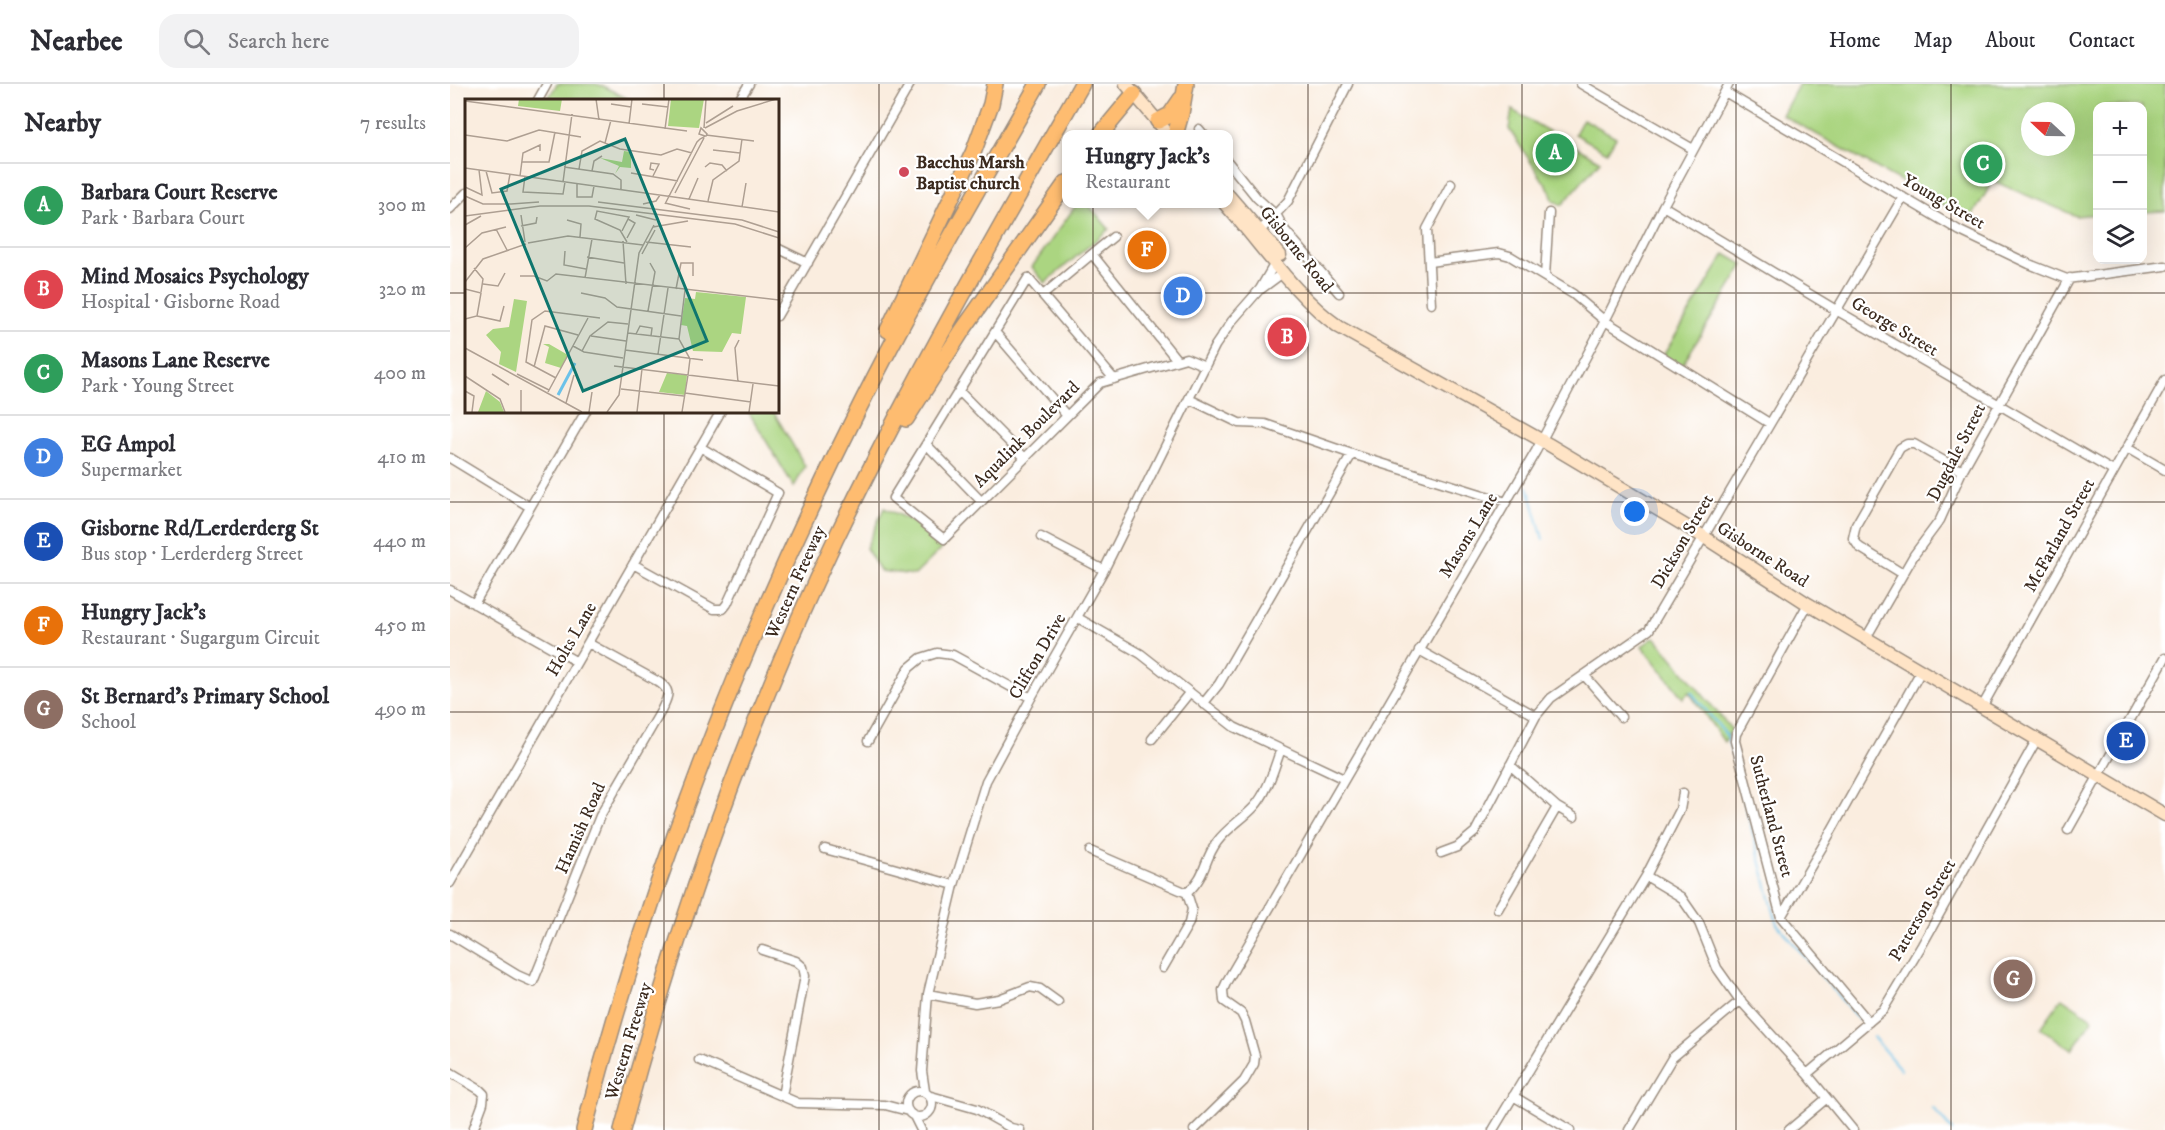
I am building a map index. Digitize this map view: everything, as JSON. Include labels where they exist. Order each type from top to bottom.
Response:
[{"type":"highway","points":[[833,460],[883,342],[973,153],[996,84]]},
{"type":"highway","name":"Western Freeway","points":[[585,1130],[600,1069],[636,952],[695,785],[745,658],[833,460],[927,278],[1038,84]]},
{"type":"highway","name":"Western Freeway","points":[[624,1130],[636,1079],[705,855],[770,687],[835,540],[884,440],[940,335],[1082,84]]},
{"type":"highway","points":[[1158,121],[1174,110],[1186,84]]},
{"type":"highway","points":[[1176,130],[1186,84]]},
{"type":"highway","points":[[1104,130],[1130,89]]},
{"type":"highway","points":[[835,540],[943,359],[1062,189]]},
{"type":"highway","points":[[577,1130],[600,1069]]},
{"type":"main road","points":[[1130,89],[1165,130]]},
{"type":"main road","name":"Gisborne Road","points":[[1233,202],[1283,265],[1339,327],[1541,441],[1704,537],[1808,604],[2165,815]]},
{"type":"main road","name":"Gisborne Road","points":[[1229,208],[1257,234]]},
{"type":"street","points":[[539,99],[547,84]]},
{"type":"street","points":[[741,99],[749,84]]},
{"type":"street","points":[[778,314],[909,84]]},
{"type":"street","points":[[1257,234],[1277,216],[1288,201],[1348,84]]},
{"type":"street","points":[[1581,84],[1693,149]]},
{"type":"street","name":"Masons Lane","points":[[1194,1130],[1244,1082],[1254,1064],[1255,1056],[1245,1021],[1240,1013],[1224,1001],[1222,995],[1227,981],[1541,441],[1727,88]]},
{"type":"street","name":"Young Street","points":[[1727,88],[1960,231],[2038,268],[2070,278],[2165,266]]},
{"type":"street","points":[[1233,168],[1257,198],[1277,216],[1284,229],[1339,293]]},
{"type":"street","points":[[1431,304],[1427,229],[1451,184]]},
{"type":"street","points":[[450,209],[465,195]]},
{"type":"street","name":"Dickson Street","points":[[1441,853],[1457,847],[1475,832],[1536,716],[1551,698],[1649,630],[1903,197]]},
{"type":"street","name":"George Street","points":[[1663,206],[1998,406],[2113,471]]},
{"type":"street","points":[[1545,276],[1549,213]]},
{"type":"street","points":[[1043,295],[1113,237]]},
{"type":"street","points":[[778,248],[808,263]]},
{"type":"street","points":[[1428,262],[1499,253],[1510,256],[1573,294],[1605,321],[1769,423]]},
{"type":"street","points":[[1092,254],[1178,360]]},
{"type":"street","name":"Clifton Drive","points":[[928,1094],[922,1071],[928,994],[954,885],[986,781],[1030,698],[1104,570],[1215,346],[1232,321],[1283,265]]},
{"type":"street","points":[[981,501],[926,444],[1028,278],[1114,379]]},
{"type":"street","name":"Dugdale Street","points":[[1866,638],[1914,555],[1940,520],[1962,471],[2070,278]]},
{"type":"street","points":[[995,332],[1067,416]]},
{"type":"street","name":"Aqualink Boulevard","points":[[926,444],[893,498],[944,539],[1100,383],[1186,358],[1205,366]]},
{"type":"street","name":"McFarland Street","points":[[1982,707],[2165,380]]},
{"type":"street","points":[[958,391],[1025,458]]},
{"type":"street","points":[[1189,399],[1239,423],[1265,424],[1506,502]]},
{"type":"street","points":[[474,604],[584,412]]},
{"type":"street","name":"Holts Lane","points":[[450,883],[720,412]]},
{"type":"street","points":[[1903,574],[1859,547],[1853,538],[1856,525],[1900,448],[1907,444],[1914,444],[1962,471]]},
{"type":"street","points":[[633,564],[714,609],[723,609],[727,604],[778,493],[700,447]]},
{"type":"street","points":[[2127,448],[2165,470]]},
{"type":"street","points":[[1203,704],[1219,684],[1352,454]]},
{"type":"street","points":[[450,458],[530,507]]},
{"type":"street","points":[[1041,537],[1104,570]]},
{"type":"street","points":[[450,590],[577,662]]},
{"type":"street","name":"Sutherland Street","points":[[1808,604],[1736,734],[1735,741],[1781,917],[1869,1022]]},
{"type":"street","points":[[1078,618],[1141,654],[1234,727],[1344,779]]},
{"type":"street","name":"Hamish Road","points":[[450,934],[517,975],[533,982],[600,816],[661,711],[668,694],[667,688],[657,681],[588,643]]},
{"type":"street","points":[[1419,650],[1536,716]]},
{"type":"street","points":[[868,741],[909,668],[921,658],[937,653],[953,655],[1030,698]]},
{"type":"street","points":[[2068,830],[2165,658]]},
{"type":"street","points":[[1781,917],[1921,671]]},
{"type":"street","points":[[1584,675],[1621,717]]},
{"type":"street","points":[[1152,739],[1190,692]]},
{"type":"street","name":"Patterson Street","points":[[1807,1074],[1883,1010],[2037,739]]},
{"type":"street","points":[[1187,893],[1199,883],[1215,845],[1223,834],[1254,807],[1265,789],[1281,749]]},
{"type":"street","points":[[1510,765],[1557,807],[1574,817]]},
{"type":"street","points":[[1493,1130],[1646,876],[1680,810],[1683,793]]},
{"type":"street","points":[[1498,909],[1557,807]]},
{"type":"street","points":[[825,849],[954,885]]},
{"type":"street","points":[[1090,851],[1187,893],[1192,909],[1189,923],[1163,968]]},
{"type":"street","points":[[1646,876],[1681,897],[1699,923],[1717,968],[1741,1000],[1853,1130]]},
{"type":"street","points":[[762,950],[796,962],[803,967],[805,976],[782,1096]]},
{"type":"street","points":[[928,994],[975,1003],[999,999],[1030,987],[1040,989],[1058,1002]]},
{"type":"street","points":[[1629,1130],[1672,1058],[1741,1000]]},
{"type":"street","points":[[699,1060],[798,1103],[885,1106],[911,1114],[929,1113],[954,1104]]},
{"type":"street","name":"Clifton Drive","points":[[910,1094],[922,1071]]},
{"type":"street","points":[[450,1072],[484,1094],[473,1130]]},
{"type":"street","points":[[885,1106],[910,1094],[928,1094],[976,1109],[1011,1128],[1020,1130]]},
{"type":"street","points":[[910,1094],[906,1104],[923,1130]]},
{"type":"street","points":[[923,1130],[933,1103],[928,1094]]},
{"type":"street","points":[[1513,1096],[1570,1130]]},
{"type":"street","points":[[1789,1130],[1826,1099]]},
{"type":"green space","points":[[557,84],[595,84],[628,99],[548,99]]},
{"type":"green space","points":[[1799,84],[2165,84],[2165,211],[2147,212],[2147,102],[2093,102],[2093,214],[2076,216],[1993,181],[1970,220],[1782,115]]},
{"type":"green space","points":[[1512,110],[1600,161],[1562,205],[1553,200],[1550,191],[1509,129]]},
{"type":"green space","points":[[1583,119],[1616,137],[1607,152],[1575,134]]},
{"type":"green space","points":[[1074,208],[1091,208],[1109,229],[1045,283],[1032,267]]},
{"type":"green space","points":[[1725,254],[1744,265],[1681,367],[1663,356]]},
{"type":"green space","points":[[749,412],[774,412],[805,466],[794,487]]},
{"type":"green space","points":[[884,508],[912,521],[945,545],[915,575],[880,571],[866,548]]},
{"type":"green space","points":[[1655,637],[1732,730],[1724,742],[1689,692],[1683,698],[1642,646]]},
{"type":"green space","points":[[2062,998],[2093,1019],[2072,1050],[2041,1028]]},
{"type":"waterway","points":[[1528,487],[1543,539]]},
{"type":"waterway","points":[[1691,692],[1727,736],[1777,924],[1859,1020]]},
{"type":"waterway","points":[[1873,1037],[1901,1070]]},
{"type":"waterway","points":[[1933,1108],[1952,1130]]},
{"type":"place","name":"Barbara Court Reserve","points":[[1555,153]]},
{"type":"place","name":"Masons Lane Reserve","points":[[1983,164]]},
{"type":"place","name":"Bacchus Marsh Baptist church","points":[[904,172]]},
{"type":"place","name":"Hungry Jack's","points":[[1147,250]]},
{"type":"place","name":"EG Ampol","points":[[1183,296]]},
{"type":"place","name":"Mind Mosaics Psychology","points":[[1287,337]]},
{"type":"place","name":"Gisborne Rd/Lerderderg St","points":[[2126,741]]},
{"type":"place","name":"St Bernard's Primary School","points":[[2013,979]]}]
